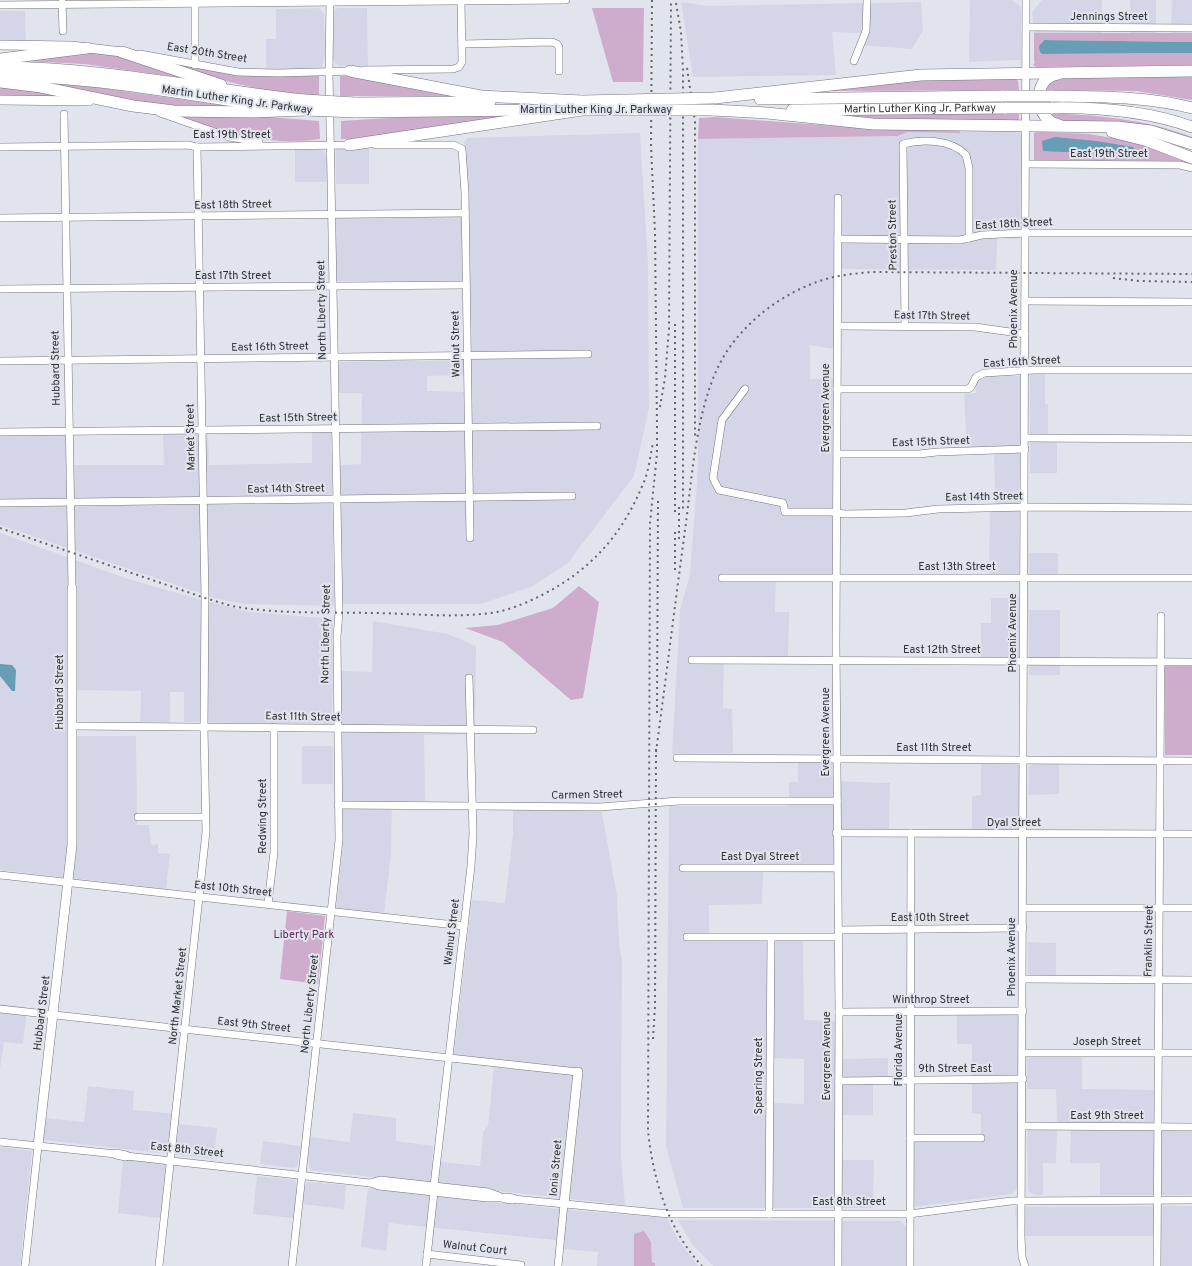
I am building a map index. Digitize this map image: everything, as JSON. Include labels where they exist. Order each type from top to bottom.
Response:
[{"type":"highway","points":[[0,59],[87,48]]},
{"type":"highway","points":[[122,52],[223,86],[232,92]]},
{"type":"highway","name":"Martin Luther King Jr. Parkway","points":[[0,67],[52,68],[100,72],[232,92],[305,105]]},
{"type":"highway","points":[[350,71],[465,93],[582,105]]},
{"type":"highway","points":[[715,98],[921,74],[1192,71]]},
{"type":"highway","points":[[1066,72],[1052,75],[1044,81],[1039,93],[1038,102],[1043,115],[1047,120],[1054,124],[1063,126],[1137,137],[1192,158]]},
{"type":"highway","name":"Martin Luther King Jr. Parkway","points":[[0,76],[37,76],[102,81],[252,104],[355,108],[582,105],[715,98],[790,99],[1051,96],[1137,98],[1192,108]]},
{"type":"highway","points":[[0,82],[41,87],[133,106],[193,112],[305,105]]},
{"type":"highway","points":[[349,145],[582,105]]},
{"type":"highway","name":"Martin Luther King Jr. Parkway","points":[[582,105],[712,110],[1006,108],[1101,109],[1136,113],[1192,126]]},
{"type":"highway","points":[[712,110],[767,113],[873,124],[1128,127],[1160,134],[1192,144]]},
{"type":"main road","name":"East 20th Street","points":[[0,46],[71,46],[122,52]]},
{"type":"main road","points":[[0,100],[70,100],[133,106]]},
{"type":"main road","name":"Hubbard Street","points":[[38,1146],[54,1014],[72,836],[72,588]]},
{"type":"main road","name":"Ionia Street","points":[[564,1204],[578,1072]]},
{"type":"main road","name":"East 8th Street","points":[[116,1154],[126,1156]]},
{"type":"street","points":[[0,5],[62,2],[195,4],[330,1],[461,2],[566,0]]},
{"type":"street","points":[[854,61],[866,32],[867,0]]},
{"type":"street","name":"Phoenix Avenue","points":[[1025,1266],[1022,1258],[1022,1126],[1026,0]]},
{"type":"street","name":"North Liberty Street","points":[[292,1266],[339,840],[337,637],[339,612],[329,72],[330,1]]},
{"type":"street","points":[[62,2],[63,31]]},
{"type":"street","points":[[461,2],[462,44],[552,42],[557,44],[559,47],[559,71]]},
{"type":"street","points":[[195,4],[195,65]]},
{"type":"street","name":"Jennings Street","points":[[1026,27],[1192,28]]},
{"type":"street","name":"East 20th Street","points":[[122,52],[195,65],[247,72],[329,72],[453,69],[459,67],[462,62],[462,44]]},
{"type":"street","points":[[133,106],[235,138],[293,145]]},
{"type":"street","name":"Hubbard Street","points":[[64,114],[72,588]]},
{"type":"street","name":"Preston Street","points":[[905,326],[903,144],[920,140],[945,144],[962,151],[966,155],[969,168],[970,238]]},
{"type":"street","name":"East 19th Street","points":[[0,147],[188,145],[197,147],[331,144],[454,145],[459,146],[462,149]]},
{"type":"street","name":"Market Street","points":[[197,147],[205,598],[204,727]]},
{"type":"street","name":"Walnut Street","points":[[462,149],[468,356],[470,538]]},
{"type":"street","name":"East 19th Street","points":[[1026,164],[1180,165],[1192,168]]},
{"type":"street","name":"Evergreen Avenue","points":[[838,198],[836,578],[836,833],[839,1012],[838,1266]]},
{"type":"street","name":"East 18th Street","points":[[0,218],[465,213]]},
{"type":"street","name":"East 18th Street","points":[[838,239],[960,240],[982,235],[1026,233],[1192,233]]},
{"type":"street","name":"East 17th Street","points":[[0,290],[466,284]]},
{"type":"street","points":[[1025,301],[1192,302]]},
{"type":"street","name":"East 17th Street","points":[[838,326],[975,327],[1025,334]]},
{"type":"street","name":"East 16th Street","points":[[0,361],[588,354]]},
{"type":"street","name":"East 16th Street","points":[[837,389],[968,389],[971,387],[976,377],[984,372],[1192,370]]},
{"type":"street","name":"East 14th Street","points":[[745,389],[722,420],[713,478],[719,490],[783,503],[785,512],[906,513],[938,509],[1192,508]]},
{"type":"street","name":"East 15th Street","points":[[0,432],[597,426]]},
{"type":"street","points":[[1025,438],[1192,439]]},
{"type":"street","name":"East 15th Street","points":[[837,454],[919,454],[1025,449]]},
{"type":"street","name":"East 14th Street","points":[[0,503],[572,496]]},
{"type":"street","name":"East 13th Street","points":[[722,578],[1192,578]]},
{"type":"street","name":"Franklin Street","points":[[1156,1266],[1159,1053],[1161,616]]},
{"type":"street","name":"East 12th Street","points":[[692,660],[1192,662]]},
{"type":"street","name":"Walnut Street","points":[[426,1266],[471,866],[472,806],[469,678]]},
{"type":"street","name":"East 11th Street","points":[[72,726],[274,727],[470,731],[533,730]]},
{"type":"street","name":"North Market Street","points":[[159,1266],[204,855],[204,727]]},
{"type":"street","name":"Redwing Street","points":[[268,904],[274,852],[274,727]]},
{"type":"street","name":"East 11th Street","points":[[677,758],[1192,761]]},
{"type":"street","name":"Carmen Street","points":[[338,804],[600,807],[679,801],[837,801]]},
{"type":"street","points":[[138,817],[205,817]]},
{"type":"street","name":"Dyal Street","points":[[836,833],[1192,834]]},
{"type":"street","name":"Florida Avenue","points":[[910,1266],[911,833]]},
{"type":"street","name":"East Dyal Street","points":[[683,868],[837,868]]},
{"type":"street","name":"East 10th Street","points":[[0,875],[464,926]]},
{"type":"street","points":[[1023,908],[1192,908]]},
{"type":"street","name":"East 10th Street","points":[[687,937],[771,938],[911,929],[1023,928]]},
{"type":"street","name":"Spearing Street","points":[[769,1214],[771,938]]},
{"type":"street","points":[[1023,979],[1192,980]]},
{"type":"street","name":"East 9th Street","points":[[0,1009],[578,1072]]},
{"type":"street","name":"Winthrop Street","points":[[839,1012],[1023,1011]]},
{"type":"street","name":"Joseph Street","points":[[1023,1053],[1192,1053]]},
{"type":"street","name":"9th Street East","points":[[838,1081],[1023,1079]]},
{"type":"street","name":"East 9th Street","points":[[1022,1126],[1192,1127]]},
{"type":"street","points":[[910,1138],[981,1138]]},
{"type":"street","name":"East 8th Street","points":[[0,1142],[116,1154]]},
{"type":"street","name":"Hubbard Street","points":[[25,1266],[38,1146]]},
{"type":"street","name":"East 8th Street","points":[[126,1156],[370,1183],[379,1186],[488,1192],[509,1198],[656,1214],[909,1214],[1022,1201],[1192,1200]]},
{"type":"street","name":"Ionia Street","points":[[558,1266],[564,1204]]},
{"type":"street","name":"Walnut Court","points":[[427,1254],[521,1265]]},
{"type":"shaded area","points":[[970,0],[1012,0],[1020,6],[1021,60],[969,62]]},
{"type":"shaded area","points":[[1042,0],[1102,0],[1102,33],[1034,33],[1032,12]]},
{"type":"shaded area","points":[[1130,0],[1156,0],[1156,33],[1130,33]]},
{"type":"shaded area","points":[[1172,0],[1192,0],[1192,33],[1171,33]]},
{"type":"shaded area","points":[[681,2],[708,6],[921,2],[923,30],[912,49],[858,45],[863,33],[832,32],[836,75],[693,77]]},
{"type":"shaded area","points":[[319,8],[324,14],[325,53],[322,67],[319,69],[266,70],[266,39],[276,39],[276,9]]},
{"type":"shaded area","points":[[367,8],[368,66],[339,66],[335,63],[333,58],[333,15],[335,9]]},
{"type":"shaded area","points":[[0,11],[25,11],[26,43],[0,43]]},
{"type":"shaded area","points":[[959,127],[1016,129],[1021,134],[1020,239],[997,238],[996,270],[835,269],[835,349],[810,345],[810,379],[834,378],[834,574],[776,574],[775,612],[789,612],[788,657],[724,657],[723,708],[732,709],[733,753],[672,754],[680,610],[690,574],[698,469],[698,139],[898,136],[907,132],[959,133]]},
{"type":"shaded area","points":[[640,133],[648,263],[649,408],[634,476],[567,564],[531,587],[481,604],[342,604],[340,465],[361,464],[362,393],[339,393],[339,362],[472,360],[470,281],[336,281],[336,218],[469,216],[464,142],[468,138]],"holes":[[[464,375],[465,392],[427,391],[427,376]]]},
{"type":"shaded area","points":[[369,148],[369,184],[336,184],[336,149]]},
{"type":"shaded area","points":[[295,149],[319,149],[324,151],[327,159],[327,182],[295,182]]},
{"type":"shaded area","points":[[1030,373],[1045,373],[1045,404],[1048,404],[1048,435],[1057,435],[1057,473],[1030,473]]},
{"type":"shaded area","points":[[984,376],[1020,376],[1020,421],[1022,440],[1020,474],[1019,574],[989,574],[990,505],[995,505],[994,448],[967,448],[964,394],[976,393],[978,379]]},
{"type":"shaded area","points":[[331,431],[334,606],[244,604],[214,598],[0,525],[0,436],[65,435],[66,465],[164,465],[163,434],[208,434],[209,465],[312,463],[312,432]]},
{"type":"shaded area","points":[[0,533],[128,579],[198,599],[250,612],[333,619],[332,724],[184,722],[184,692],[170,692],[170,722],[140,722],[141,691],[69,690],[68,736],[136,736],[137,825],[149,825],[151,845],[158,844],[158,853],[170,854],[166,889],[0,870]]},
{"type":"shaded area","points":[[1029,553],[1058,553],[1058,574],[1029,574]]},
{"type":"shaded area","points":[[991,598],[1019,598],[1019,657],[981,658],[981,623],[991,623]]},
{"type":"shaded area","points":[[1029,610],[1060,610],[1060,675],[1029,675]]},
{"type":"shaded area","points":[[373,621],[448,634],[476,646],[475,734],[424,735],[425,801],[392,801],[391,855],[384,913],[336,908],[343,843],[340,671],[372,672]]},
{"type":"shaded area","points":[[302,746],[333,746],[333,784],[302,784]]},
{"type":"shaded area","points":[[798,762],[834,762],[834,781],[890,783],[889,830],[834,830],[834,873],[763,872],[762,904],[709,905],[709,940],[803,941],[804,1020],[843,1021],[842,1059],[888,1058],[888,1083],[873,1084],[873,1115],[842,1115],[842,1160],[874,1160],[873,1208],[683,1208],[666,1147],[669,806],[789,806],[789,782],[798,782]],"holes":[[[768,1058],[804,1059],[804,1104],[768,1103]]]},
{"type":"shaded area","points":[[981,763],[1019,763],[1019,830],[972,830],[972,796],[981,795]]},
{"type":"shaded area","points":[[1032,764],[1059,764],[1059,794],[1028,795],[1029,767]]},
{"type":"shaded area","points":[[513,802],[600,802],[617,896],[619,943],[622,960],[621,1156],[625,1205],[310,1170],[308,1158],[310,1137],[350,1142],[353,1113],[396,1118],[396,1141],[433,1146],[432,1161],[480,1166],[483,1132],[488,1126],[494,1067],[453,1062],[472,900],[505,903],[513,834]]},
{"type":"shaded area","points":[[1028,942],[1056,943],[1056,976],[1028,976]]},
{"type":"shaded area","points":[[0,1004],[27,1007],[23,1044],[4,1042],[0,1069]]},
{"type":"shaded area","points":[[957,1014],[1018,1014],[1018,1188],[1012,1194],[906,1208],[907,1141],[981,1140],[981,1114],[972,1113],[972,1044],[957,1044]]},
{"type":"shaded area","points":[[1082,1054],[1082,1089],[1156,1090],[1155,1130],[1192,1129],[1192,1195],[1100,1195],[1100,1163],[1070,1163],[1071,1123],[1057,1122],[1056,1089],[1027,1089],[1027,1055]]},
{"type":"shaded area","points":[[88,1086],[134,1091],[133,1110],[179,1114],[179,1124],[217,1128],[214,1159],[43,1140],[46,1118],[84,1122]]},
{"type":"shaded area","points":[[1027,1122],[1057,1122],[1056,1163],[1043,1163],[1043,1195],[1035,1195],[1028,1191]]},
{"type":"shaded area","points":[[263,1141],[301,1146],[297,1167],[293,1168],[260,1164]]},
{"type":"shaded area","points":[[0,1147],[32,1151],[20,1266],[0,1266]]},
{"type":"shaded area","points":[[123,1159],[166,1164],[160,1218],[118,1213]]},
{"type":"shaded area","points":[[257,1176],[295,1180],[297,1185],[294,1218],[253,1214]]},
{"type":"shaded area","points":[[307,1182],[346,1185],[344,1209],[302,1204]]},
{"type":"shaded area","points":[[368,1188],[569,1210],[667,1218],[678,1240],[698,1266],[655,1266],[655,1263],[652,1262],[651,1242],[634,1234],[634,1266],[597,1266],[598,1252],[564,1249],[565,1241],[389,1223],[386,1251],[361,1247]]},
{"type":"shaded area","points":[[1192,1206],[1192,1266],[1154,1266],[1154,1236],[1017,1236],[1015,1207]]},
{"type":"shaded area","points":[[678,1220],[901,1221],[906,1227],[907,1266],[713,1266],[691,1243]]},
{"type":"green space","points":[[592,8],[644,8],[643,82],[613,82]]},
{"type":"green space","points":[[1034,33],[1192,33],[1192,42],[1044,40],[1041,43],[1042,54],[1192,53],[1192,65],[1045,67],[1040,69],[1033,65],[1035,62]]},
{"type":"green space","points":[[93,52],[122,55],[191,79],[84,64],[22,61]]},
{"type":"green space","points":[[161,60],[243,75],[319,76],[319,95],[277,92],[238,84],[201,74]]},
{"type":"green space","points":[[1192,75],[1192,100],[1136,91],[1045,90],[1053,80],[1060,77]]},
{"type":"green space","points":[[340,76],[355,76],[457,96],[340,96]]},
{"type":"green space","points":[[900,79],[1016,79],[1018,81],[1019,90],[831,91]]},
{"type":"green space","points":[[42,83],[74,84],[234,107],[169,108]]},
{"type":"green space","points":[[0,86],[92,99],[0,96]]},
{"type":"green space","points":[[1047,113],[1084,115],[1139,122],[1175,131],[1192,137],[1192,139],[1120,123],[1059,121]]},
{"type":"green space","points":[[799,114],[1019,114],[1019,120],[877,121]]},
{"type":"green space","points":[[174,115],[271,117],[319,121],[320,139],[281,141],[263,139],[228,132]]},
{"type":"green space","points":[[522,115],[357,139],[341,139],[341,121],[404,117]]},
{"type":"green space","points":[[715,117],[862,128],[959,127],[960,133],[907,132],[898,136],[698,139],[699,118]]},
{"type":"green space","points":[[1041,130],[1041,132],[1089,134],[1146,144],[1192,162],[1192,165],[1180,161],[1034,160],[1034,133]],"holes":[[[1133,147],[1133,152],[1063,152]]]},
{"type":"green space","points":[[579,586],[599,602],[583,698],[571,700],[503,642],[465,628],[498,625],[553,608]]},
{"type":"green space","points":[[1165,666],[1192,666],[1192,755],[1165,755]]},
{"type":"green space","name":"Liberty Park","points":[[287,911],[325,916],[318,984],[280,979]]},
{"type":"green space","points":[[644,1231],[651,1242],[652,1262],[655,1263],[655,1266],[634,1266],[634,1234]]},
{"type":"water","points":[[1044,40],[1192,42],[1192,53],[1042,54],[1039,46]]},
{"type":"water","points":[[1055,137],[1096,141],[1133,147],[1136,151],[1043,151],[1042,141]]},
{"type":"water","points":[[0,664],[12,665],[16,670],[15,691],[12,691],[0,676]]},
{"type":"railway","points":[[652,0],[651,146],[655,233],[657,453],[650,523],[648,1131],[650,1149],[658,1185],[664,1203],[680,1236],[690,1252],[702,1266]]},
{"type":"railway","points":[[660,407],[665,378],[669,329],[671,0]]},
{"type":"railway","points":[[676,3],[681,32],[683,70],[683,511]]},
{"type":"railway","points":[[687,68],[695,122],[695,437]]},
{"type":"railway","points":[[656,752],[694,459],[703,409],[720,363],[732,344],[753,321],[779,301],[808,285],[839,276],[860,273],[1192,274]]},
{"type":"railway","points":[[1113,278],[1139,281],[1192,282]]},
{"type":"railway","points":[[675,322],[675,512]]},
{"type":"railway","points":[[0,528],[205,598],[237,607],[287,612],[434,615],[465,615],[497,612],[526,603],[560,585],[576,574],[603,549],[615,535],[635,502],[647,474],[653,443]]},
{"type":"railway","points":[[657,713],[658,501]]},
{"type":"railway","points":[[679,505],[679,539]]},
{"type":"railway","points":[[675,532],[675,570]]},
{"type":"railway","points":[[653,1039],[655,1006],[656,747]]}]
